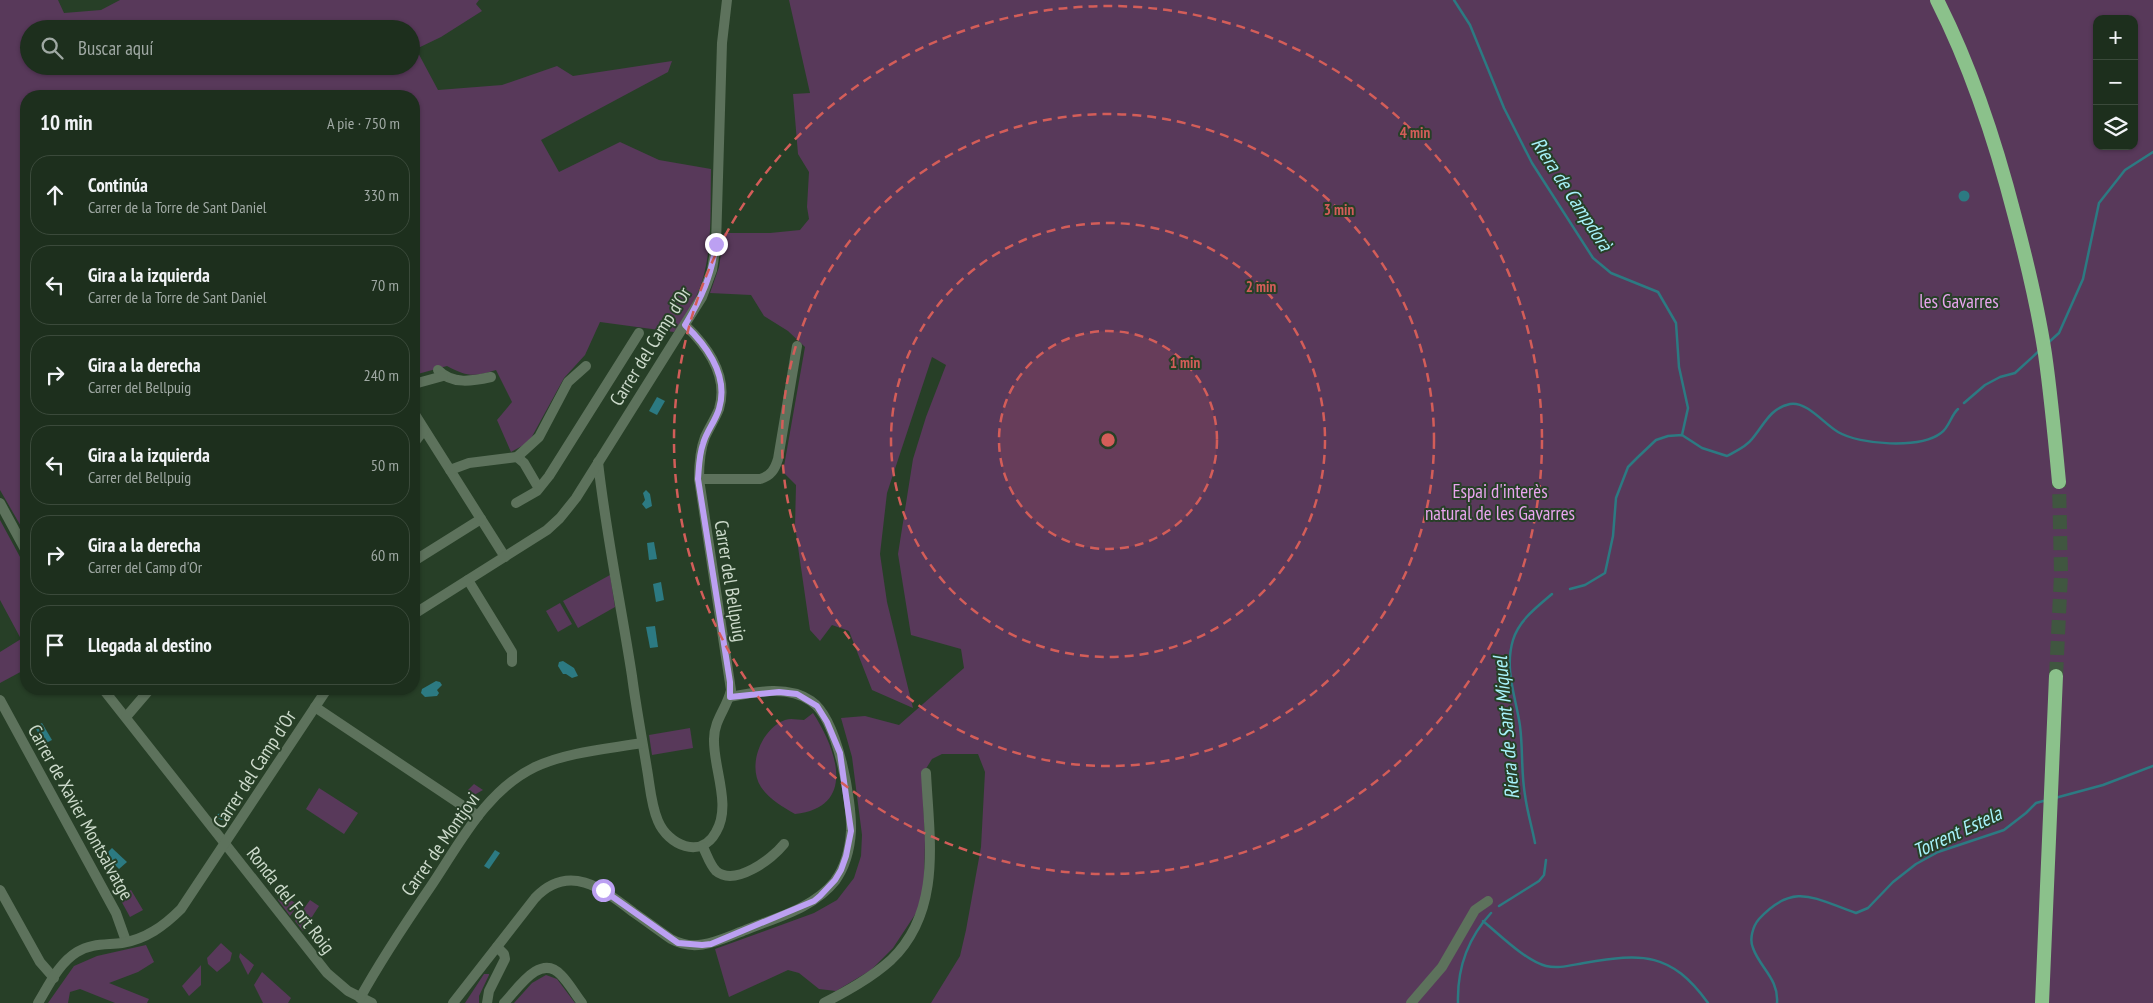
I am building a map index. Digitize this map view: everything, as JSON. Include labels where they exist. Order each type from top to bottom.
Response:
[{"type":"highway","points":[[1937,0],[1959,46],[1984,112],[2005,178],[2025,253],[2045,352],[2059,482]]},
{"type":"highway","points":[[2042,1003],[2056,676]]},
{"type":"street","name":"Carrer del Camp d'Or","points":[[420,610],[547,530],[560,518],[576,498],[702,297],[708,282],[716,244],[722,43],[727,0]]},
{"type":"street","name":"Carrer del Bellpuig","points":[[685,325],[713,359],[720,374],[722,391],[719,409],[702,445],[698,479],[730,682],[730,697]]},
{"type":"street","points":[[516,502],[537,491],[538,487],[548,476],[639,333]]},
{"type":"street","points":[[698,479],[760,479],[773,471],[778,459],[797,346]]},
{"type":"street","points":[[450,470],[469,463],[517,457],[539,437],[568,382],[586,366]]},
{"type":"street","points":[[420,382],[441,373],[449,379],[460,381],[479,380],[491,376]]},
{"type":"street","points":[[420,423],[504,557]]},
{"type":"street","points":[[420,435],[424,430]]},
{"type":"street","points":[[517,457],[524,463],[538,487]]},
{"type":"street","points":[[453,1003],[535,898],[555,882],[573,881],[598,887],[671,940],[685,945],[711,944],[814,901],[828,889],[841,870],[846,856],[851,831],[843,765],[827,722],[817,706],[797,694],[766,692],[730,697],[719,716],[714,732],[722,814],[717,831],[708,844],[703,847],[689,846],[675,841],[662,829],[655,813],[642,743],[598,462]]},
{"type":"street","points":[[0,504],[20,540]]},
{"type":"street","points":[[420,557],[480,519]]},
{"type":"street","points":[[468,580],[512,652],[512,662]]},
{"type":"street","points":[[108,695],[226,844]]},
{"type":"street","points":[[126,717],[145,695]]},
{"type":"street","name":"Carrer del Camp d'Or","points":[[226,844],[323,695]]},
{"type":"street","name":"Carrer de Xavier Montsalvatge","points":[[0,700],[112,904],[126,942]]},
{"type":"street","points":[[315,707],[478,816]]},
{"type":"street","name":"Carrer de Montjovi","points":[[360,998],[478,816],[487,804],[509,784],[536,766],[576,754],[642,743]]},
{"type":"street","points":[[824,1003],[858,984],[892,958],[906,940],[925,904],[929,886],[930,851],[926,773]]},
{"type":"street","name":"Ronda del Fort Roig","points":[[38,1003],[63,964],[77,952],[91,946],[126,942],[150,934],[177,913],[226,844],[327,973],[360,998],[372,1003]]},
{"type":"street","points":[[703,847],[716,870],[732,876],[759,866],[784,844]]},
{"type":"street","points":[[0,890],[40,962],[54,978]]},
{"type":"street","points":[[1411,1003],[1442,967],[1475,910],[1488,901]]},
{"type":"street","points":[[487,1003],[489,991],[505,959],[504,954],[498,947]]},
{"type":"street","points":[[504,1003],[531,973],[544,968],[554,969],[562,975],[582,1003]]},
{"type":"green space","points":[[0,0],[58,0],[64,13],[101,10],[120,0],[479,0],[476,4],[482,11],[441,37],[420,47],[420,20],[20,20],[20,75],[420,75],[420,56],[438,90],[502,85],[557,66],[573,76],[672,61],[668,72],[541,140],[559,172],[620,142],[659,160],[711,169],[710,236],[701,284],[693,303],[674,332],[600,322],[585,355],[564,378],[529,442],[511,452],[497,420],[512,402],[496,370],[471,375],[447,366],[420,373],[420,90],[20,90],[20,525],[0,490]]},
{"type":"green space","name":"Espai d'interès natural de les Gavarres","points":[[789,0],[2153,0],[2153,1003],[931,1003],[960,956],[966,930],[981,847],[985,772],[978,754],[942,754],[932,759],[922,775],[925,840],[924,887],[920,907],[893,948],[871,970],[836,991],[819,989],[799,973],[788,970],[729,997],[715,949],[814,913],[837,900],[854,878],[861,856],[862,835],[852,757],[841,718],[865,716],[899,725],[964,668],[961,649],[911,635],[898,554],[913,459],[926,417],[946,365],[932,357],[887,493],[880,554],[887,602],[913,708],[872,690],[849,631],[832,625],[820,641],[810,630],[795,526],[796,485],[783,472],[805,347],[788,331],[764,316],[751,295],[710,293],[719,267],[724,233],[770,233],[800,230],[809,219],[807,207],[809,172],[798,154],[793,94],[810,93]]},
{"type":"green space","points":[[0,520],[20,557],[20,637],[0,600]]},
{"type":"green space","points":[[610,575],[615,607],[578,628],[563,601]]},
{"type":"green space","points":[[560,603],[572,624],[558,632],[546,611]]},
{"type":"green space","points":[[20,640],[20,672],[0,683],[0,652]]},
{"type":"green space","points":[[813,713],[829,743],[834,759],[836,775],[834,789],[827,800],[815,809],[795,814],[772,799],[761,787],[755,769],[756,759],[763,740],[769,731],[787,719],[804,720]]},
{"type":"green space","points":[[690,728],[693,748],[652,755],[649,735]]},
{"type":"green space","points":[[474,784],[483,790],[474,795],[470,794],[468,790]]},
{"type":"green space","points":[[319,788],[358,813],[344,834],[306,809]]},
{"type":"green space","points":[[131,890],[143,910],[130,917],[119,897]]},
{"type":"green space","points":[[279,898],[285,902],[288,898],[298,905],[290,916],[278,900]]},
{"type":"green space","points":[[310,900],[319,906],[303,931],[295,921]]},
{"type":"green space","points":[[221,943],[232,953],[230,961],[217,972],[208,964],[207,958]]},
{"type":"green space","points":[[146,945],[154,962],[138,972],[109,983],[149,999],[147,1003],[115,1003],[80,989],[70,992],[68,1003],[48,1003],[74,966],[97,956]]},
{"type":"green space","points":[[240,953],[254,965],[248,975],[239,957]]},
{"type":"green space","points":[[201,965],[201,985],[189,996],[182,986]]},
{"type":"green space","points":[[262,972],[291,998],[288,1003],[263,1003],[254,985]]},
{"type":"green space","points":[[484,974],[489,975],[479,996],[479,1003],[465,1003]]},
{"type":"green space","points":[[546,975],[557,979],[575,1003],[514,1003],[532,983]]},
{"type":"water","points":[[1964,190],[1970,196],[1964,202],[1958,196]]},
{"type":"water","points":[[657,397],[665,401],[657,415],[649,411]]},
{"type":"water","points":[[646,490],[650,494],[652,506],[646,509],[642,504],[645,500],[643,493]]},
{"type":"water","points":[[654,542],[657,559],[649,560],[647,543]]},
{"type":"water","points":[[661,582],[664,600],[656,602],[653,584]]},
{"type":"water","points":[[655,626],[658,647],[650,648],[646,627]]},
{"type":"water","points":[[563,661],[574,668],[578,676],[572,678],[563,674],[558,666],[559,662]]},
{"type":"water","points":[[436,681],[442,685],[437,690],[439,693],[437,696],[425,697],[421,693],[422,689]]},
{"type":"water","points":[[42,723],[52,740],[44,744],[35,727]]},
{"type":"water","points":[[228,808],[232,812],[228,818],[222,820],[217,818],[217,814],[225,813]]},
{"type":"water","points":[[112,848],[127,862],[119,869],[105,855]]},
{"type":"water","points":[[495,850],[500,853],[489,869],[484,866]]},
{"type":"waterway","name":"Riera de Campdorà","points":[[1454,0],[1470,25],[1504,108],[1532,163],[1593,258],[1611,273],[1658,292],[1676,323],[1679,367],[1688,408],[1682,435]]},
{"type":"waterway","name":"Riera de Sant Miquel","points":[[2049,342],[2059,333],[2083,279],[2099,203],[2125,170],[2153,152]]},
{"type":"waterway","name":"Riera de Sant Miquel","points":[[1964,403],[1985,385],[2000,377],[2015,373],[2039,351]]},
{"type":"waterway","name":"Riera de Sant Miquel","points":[[1570,589],[1585,585],[1605,573],[1613,536],[1616,498],[1628,467],[1656,440],[1668,436],[1682,435],[1702,448],[1727,456],[1750,442],[1777,409],[1790,404],[1796,404],[1809,409],[1838,432],[1848,436],[1875,442],[1905,443],[1931,438],[1941,433],[1958,409]]},
{"type":"waterway","name":"Riera de Sant Miquel","points":[[1535,843],[1524,786],[1520,726],[1510,673],[1510,662],[1513,640],[1520,626],[1529,614],[1552,594]]},
{"type":"waterway","name":"Torrent Estela","points":[[2055,798],[2103,785],[2153,766]]},
{"type":"waterway","name":"Torrent Estela","points":[[1777,1003],[1775,987],[1756,955],[1751,941],[1753,929],[1757,922],[1772,907],[1783,900],[1805,896],[1856,913],[1868,908],[1893,882],[1916,864],[1938,852],[2004,830],[2036,803],[2047,800]]},
{"type":"waterway","name":"Riera de Sant Miquel","points":[[1499,906],[1539,881],[1544,875],[1546,860]]},
{"type":"waterway","name":"Riera de Sant Miquel","points":[[1458,1003],[1458,990],[1465,955],[1476,933],[1491,913]]},
{"type":"waterway","name":"Torrent Estela","points":[[1483,921],[1530,959],[1546,966],[1560,967],[1623,958],[1654,960],[1668,965],[1694,986],[1708,1003]]},
{"type":"tunnel","points":[[2056,676],[2061,574],[2059,482]]},
{"type":"route","points":[[603,890],[671,940],[685,945],[711,944],[814,901],[835,880],[841,870],[850,843],[850,817],[843,765],[840,753],[822,712],[812,701],[797,694],[766,692],[730,697],[730,682],[698,479],[702,445],[719,409],[722,391],[721,382],[720,374],[713,359],[685,325],[702,297],[708,282],[716,244]]},
{"type":"park label","name":"les Gavarres","points":[[1959,301]]}]
